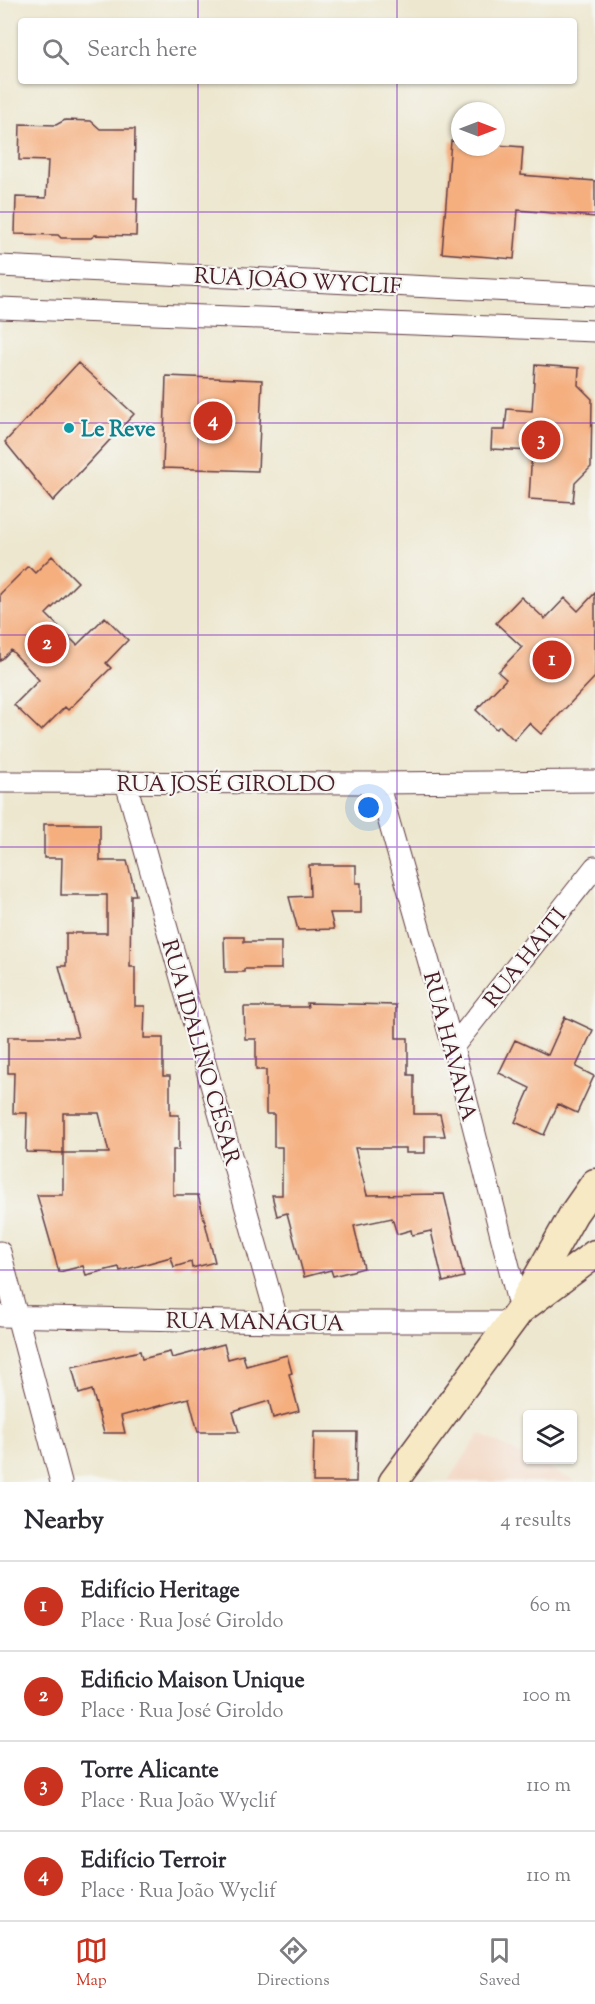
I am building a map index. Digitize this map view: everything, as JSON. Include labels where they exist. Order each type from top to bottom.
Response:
[{"type":"street","name":"RUA JOÃO WYCLIF","points":[[0,266],[595,295]]},
{"type":"street","name":"RUA JOÃO WYCLIF","points":[[0,308],[595,332]]},
{"type":"street","name":"RUA JOSÉ GIROLDO","points":[[0,782],[595,781]]},
{"type":"street","name":"RUA IDALINO CÉSAR","points":[[126,783],[278,1322]]},
{"type":"street","name":"RUA HAVANA","points":[[378,783],[453,1047],[515,1316]]},
{"type":"street","name":"RUA HAITI","points":[[453,1047],[595,867]]},
{"type":"street","points":[[393,1482],[515,1316],[574,1212],[595,1183]]},
{"type":"street","points":[[0,1252],[9,1317],[61,1482]]},
{"type":"street","points":[[515,1316],[595,1254]]},
{"type":"street","name":"RUA MANÁGUA","points":[[9,1317],[278,1322],[515,1316]]},
{"type":"shaded area","points":[[480,1434],[523,1456],[523,1464],[539,1464],[577,1482],[447,1482]]},
{"type":"building","points":[[65,120],[91,121],[100,129],[135,129],[136,236],[95,235],[91,238],[61,238],[58,235],[15,234],[16,197],[46,198],[48,161],[19,160],[20,124],[56,125]]},
{"type":"building","points":[[451,141],[451,156],[505,156],[505,146],[523,147],[521,175],[595,181],[595,217],[518,210],[514,259],[442,253]]},
{"type":"building","name":"Le Reve","points":[[78,363],[134,414],[53,501],[5,442]]},
{"type":"building","points":[[535,365],[579,368],[578,385],[592,399],[591,467],[575,483],[573,502],[529,499],[532,451],[491,449],[492,430],[505,430],[507,409],[532,411]]},
{"type":"building","points":[[166,376],[262,380],[258,471],[163,468]]},
{"type":"building","points":[[52,556],[78,582],[46,614],[77,645],[105,617],[128,640],[106,663],[111,668],[68,710],[65,707],[41,731],[14,705],[39,680],[11,650],[0,661],[0,594],[28,566],[35,573]]},
{"type":"building","points":[[595,593],[595,677],[541,734],[529,723],[514,740],[500,726],[496,729],[476,710],[506,679],[498,672],[522,647],[496,623],[521,597],[545,619],[565,598],[578,611]]},
{"type":"building","points":[[44,824],[100,824],[100,861],[127,861],[136,895],[131,895],[130,967],[135,967],[135,1006],[145,1006],[144,1038],[163,1038],[163,1076],[170,1076],[170,1115],[179,1115],[179,1150],[173,1150],[173,1195],[198,1195],[215,1262],[192,1268],[191,1262],[174,1267],[171,1257],[120,1271],[119,1267],[86,1275],[83,1266],[59,1272],[37,1195],[63,1195],[63,1153],[26,1152],[27,1113],[13,1113],[14,1073],[8,1073],[8,1037],[78,1037],[59,966],[66,966],[66,933],[107,933],[107,895],[61,895],[62,858],[44,858]],"holes":[[[63,1113],[99,1113],[109,1153],[63,1153]]]},
{"type":"building","points":[[309,865],[356,865],[356,883],[361,883],[361,913],[330,913],[334,929],[298,930],[289,897],[310,896]]},
{"type":"building","points":[[224,937],[244,937],[244,942],[281,942],[281,969],[244,969],[244,972],[225,972]]},
{"type":"building","points":[[307,1003],[396,1005],[396,1038],[408,1038],[408,1075],[414,1075],[414,1114],[440,1114],[445,1136],[425,1136],[425,1153],[406,1153],[406,1148],[355,1148],[367,1195],[444,1194],[464,1277],[443,1282],[431,1231],[412,1235],[411,1230],[397,1234],[392,1218],[354,1226],[364,1268],[333,1276],[331,1270],[304,1277],[287,1213],[277,1216],[272,1195],[282,1195],[282,1147],[274,1147],[274,1114],[266,1114],[266,1070],[256,1070],[256,1039],[245,1039],[244,1007],[308,1007]]},
{"type":"building","points":[[565,1017],[593,1030],[576,1067],[594,1076],[577,1113],[558,1104],[544,1135],[515,1122],[530,1088],[499,1073],[515,1040],[548,1055]]},
{"type":"building","points":[[224,1344],[228,1359],[243,1355],[246,1366],[287,1355],[292,1373],[289,1374],[299,1411],[273,1418],[269,1401],[233,1412],[239,1432],[198,1432],[189,1398],[121,1416],[125,1433],[104,1433],[92,1390],[79,1394],[72,1367],[140,1351],[142,1359],[170,1352],[172,1358]]},
{"type":"building","points":[[314,1432],[357,1432],[356,1482],[313,1482]]},
{"type":"place","name":"Edifício Terroir","points":[[213,421]]},
{"type":"place","name":"Le Reve","points":[[69,428]]},
{"type":"place","name":"Torre Alicante","points":[[541,440]]},
{"type":"place","name":"Edificio Maison Unique","points":[[47,644]]},
{"type":"place","name":"Edifício Heritage","points":[[552,660]]}]
